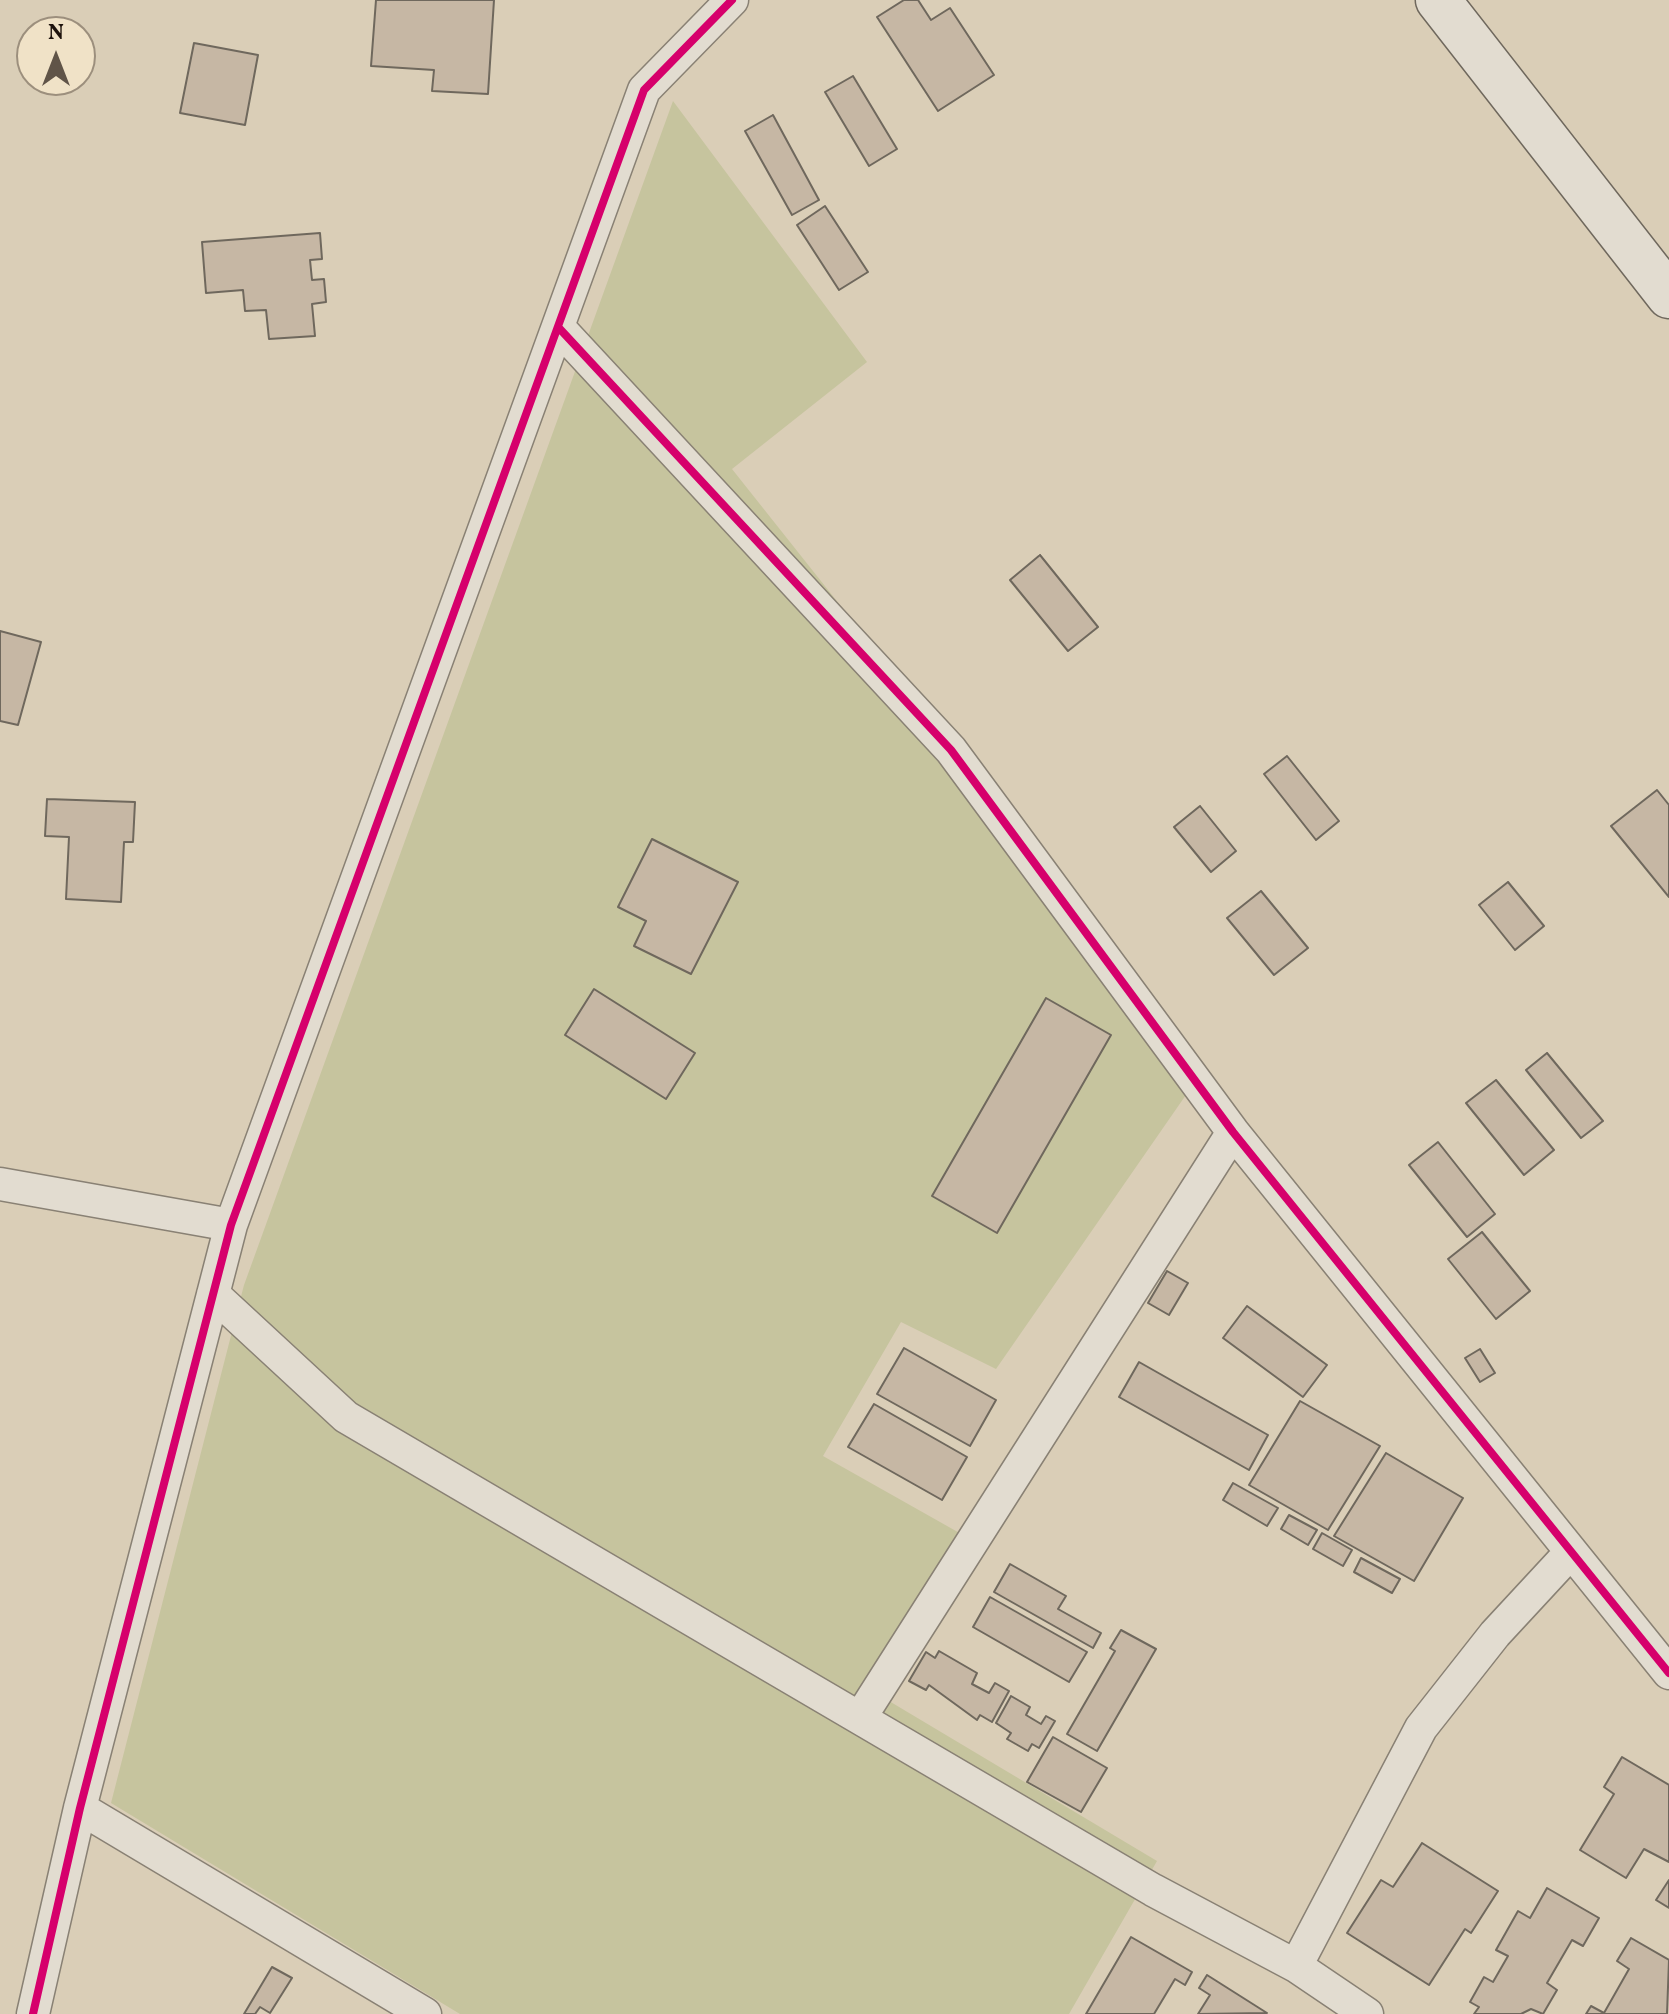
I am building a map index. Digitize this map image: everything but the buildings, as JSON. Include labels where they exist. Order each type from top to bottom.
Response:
[{"type":"main road","points":[[1438,0],[1669,296]]},
{"type":"street","points":[[33,2014],[80,1808],[231,1225],[644,90],[732,0]]},
{"type":"street","points":[[559,328],[951,750],[1233,1132],[1669,1673]]},
{"type":"street","points":[[860,1718],[1233,1132]]},
{"type":"street","points":[[0,1184],[231,1225]]},
{"type":"street","points":[[213,1294],[346,1417],[1153,1890],[1296,1966],[1367,2014]]},
{"type":"street","points":[[1296,1966],[1421,1728],[1495,1634],[1570,1553]]},
{"type":"street","points":[[80,1808],[425,2014]]},
{"type":"shaded area","points":[[673,101],[867,362],[732,469],[1206,1066],[996,1369],[901,1322],[823,1456],[979,1544],[884,1698],[1157,1861],[1069,2014],[460,2014],[111,1803],[244,1285]]},
{"type":"cycle path","points":[[33,2014],[80,1808],[231,1225],[644,90],[732,0]]},
{"type":"cycle path","points":[[559,328],[951,750],[1233,1132],[1669,1673]]}]
